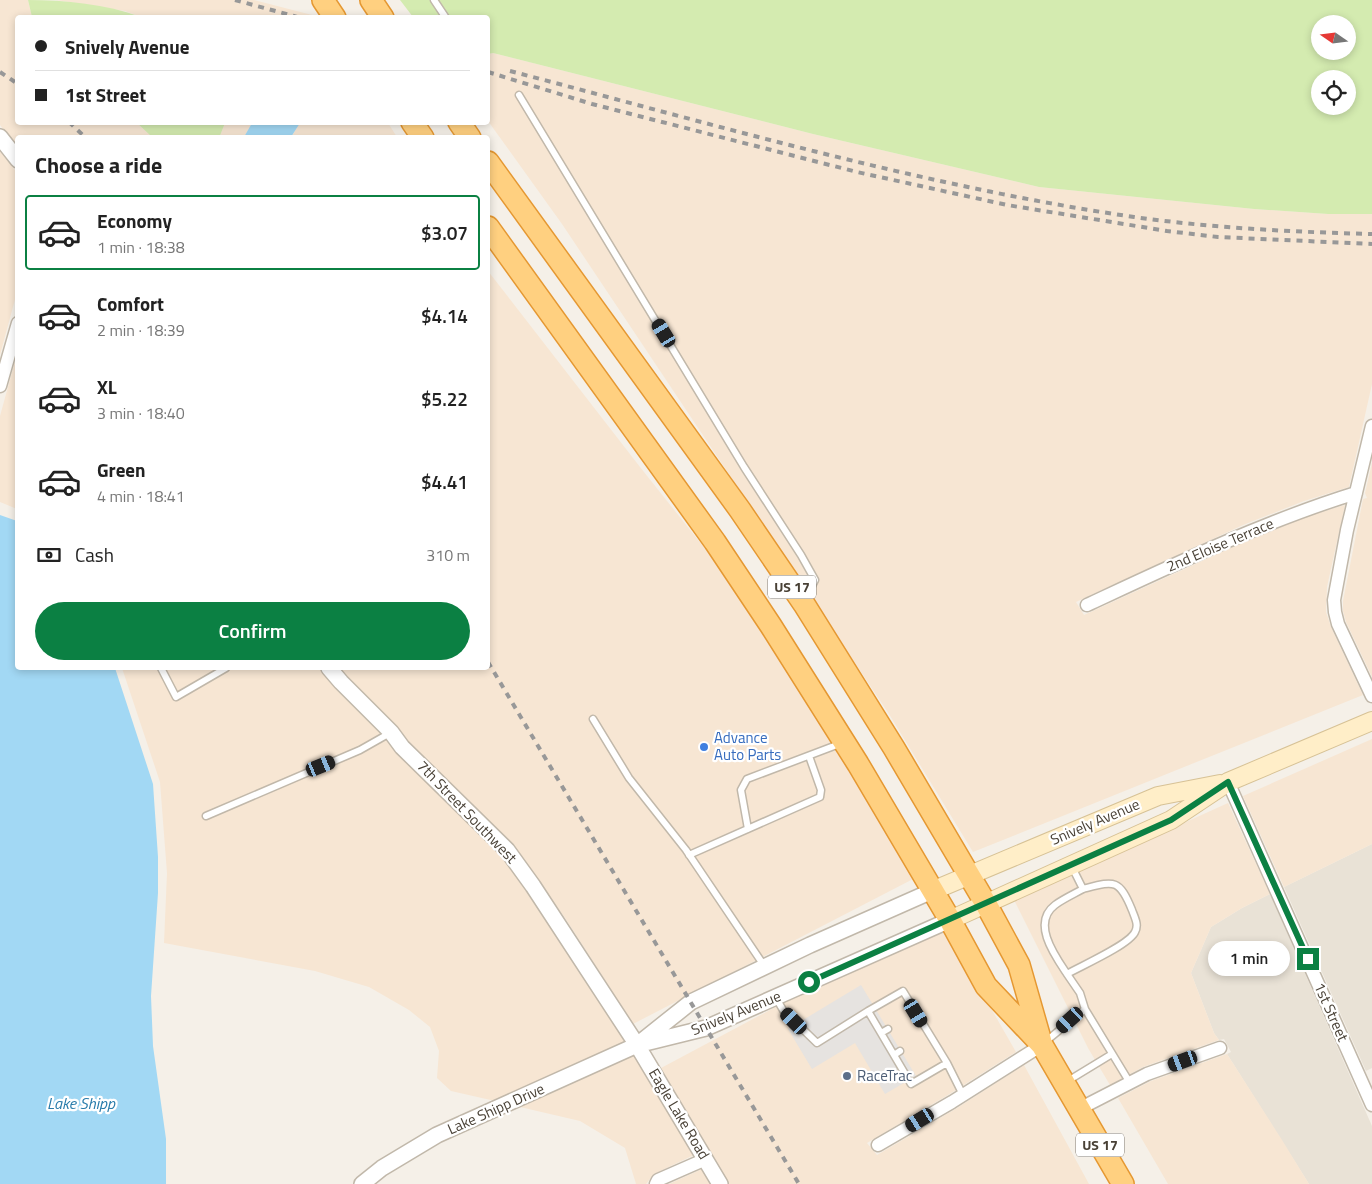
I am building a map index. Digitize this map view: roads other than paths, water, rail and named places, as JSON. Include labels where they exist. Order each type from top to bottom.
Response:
[{"type":"highway","points":[[323,0],[334,15]]},
{"type":"highway","points":[[371,0],[381,15]]},
{"type":"highway","name":"US 17","points":[[490,165],[740,510],[804,604],[894,748],[986,904],[1019,966],[1042,1045]]},
{"type":"highway","name":"US 17","points":[[490,230],[715,542],[771,626],[844,742],[950,920],[986,986],[1042,1045],[1121,1183]]},
{"type":"main road","name":"Snively Avenue","points":[[950,920],[1171,820],[1228,782],[1372,721]]},
{"type":"main road","name":"Snively Avenue","points":[[932,891],[1158,796],[1228,782]]},
{"type":"street","points":[[0,137],[15,156]]},
{"type":"street","points":[[0,386],[15,334]]},
{"type":"street","points":[[1372,426],[1335,589],[1335,612],[1338,624],[1372,696]]},
{"type":"street","name":"2nd Eloise Terrace","points":[[1087,605],[1247,532],[1308,508],[1356,493]]},
{"type":"street","name":"7th Street Southwest","points":[[331,670],[391,732],[402,747],[507,850],[558,921],[638,1045]]},
{"type":"street","name":"1st Street","points":[[1228,782],[1367,1079],[1372,1105]]},
{"type":"street","name":"Snively Avenue","points":[[638,1045],[691,1002],[765,966],[932,891]]},
{"type":"street","name":"Snively Avenue","points":[[638,1045],[706,1028],[950,920]]},
{"type":"street","name":"Eagle Lake Road","points":[[638,1045],[720,1184]]},
{"type":"street","name":"Lake Shipp Drive","points":[[362,1184],[382,1168],[437,1136],[638,1045]]},
{"type":"street","points":[[878,1145],[963,1095],[1042,1045]]},
{"type":"street","points":[[1079,1109],[1147,1074],[1220,1048]]},
{"type":"street","points":[[656,1184],[658,1180],[706,1159]]},
{"type":"lane","points":[[434,0],[444,15]]},
{"type":"lane","points":[[519,96],[744,467],[801,555],[815,580],[804,604]]},
{"type":"lane","points":[[161,670],[176,697],[223,670]]},
{"type":"lane","points":[[593,719],[629,778],[689,855],[765,966]]},
{"type":"lane","points":[[206,816],[360,750],[391,732]]},
{"type":"lane","points":[[748,829],[741,790],[747,779],[844,742]]},
{"type":"lane","points":[[689,855],[820,798],[821,790],[809,756]]},
{"type":"lane","points":[[1071,866],[1083,889]]},
{"type":"lane","points":[[1067,974],[1125,943],[1135,933],[1137,924],[1124,892],[1120,887],[1106,883],[1083,889],[1054,905],[1048,913],[1044,927],[1048,942],[1057,960],[1080,993],[1085,1009],[1130,1083]]},
{"type":"lane","points":[[775,997],[783,1010],[817,1043],[902,991],[926,1036],[947,1063],[963,1095]]},
{"type":"lane","points":[[1042,1045],[1085,1009]]},
{"type":"lane","points":[[868,1011],[911,1084],[947,1063]]},
{"type":"lane","points":[[881,1033],[888,1029]]},
{"type":"lane","points":[[894,1055],[900,1051]]},
{"type":"lane","points":[[1064,1083],[1112,1054]]},
{"type":"water","points":[[251,125],[299,125],[292,135],[245,135]]},
{"type":"water","name":"Lake Shipp","points":[[0,515],[15,520],[15,670],[116,670],[153,784],[158,857],[158,893],[151,996],[153,1046],[166,1139],[166,1184],[0,1184]]},
{"type":"railway","points":[[235,0],[290,15]]},
{"type":"railway","points":[[510,71],[820,153],[976,189],[1055,204],[1134,217],[1223,227],[1372,234]]},
{"type":"railway","points":[[0,72],[15,82]]},
{"type":"railway","points":[[490,73],[592,104],[857,172],[1007,205],[1167,231],[1218,237],[1372,244]]},
{"type":"railway","points":[[72,125],[83,135]]},
{"type":"railway","points":[[490,665],[799,1184]]},
{"type":"place","name":"Advance Auto Parts","points":[[704,747]]},
{"type":"place","name":"RaceTrac","points":[[847,1076]]}]
